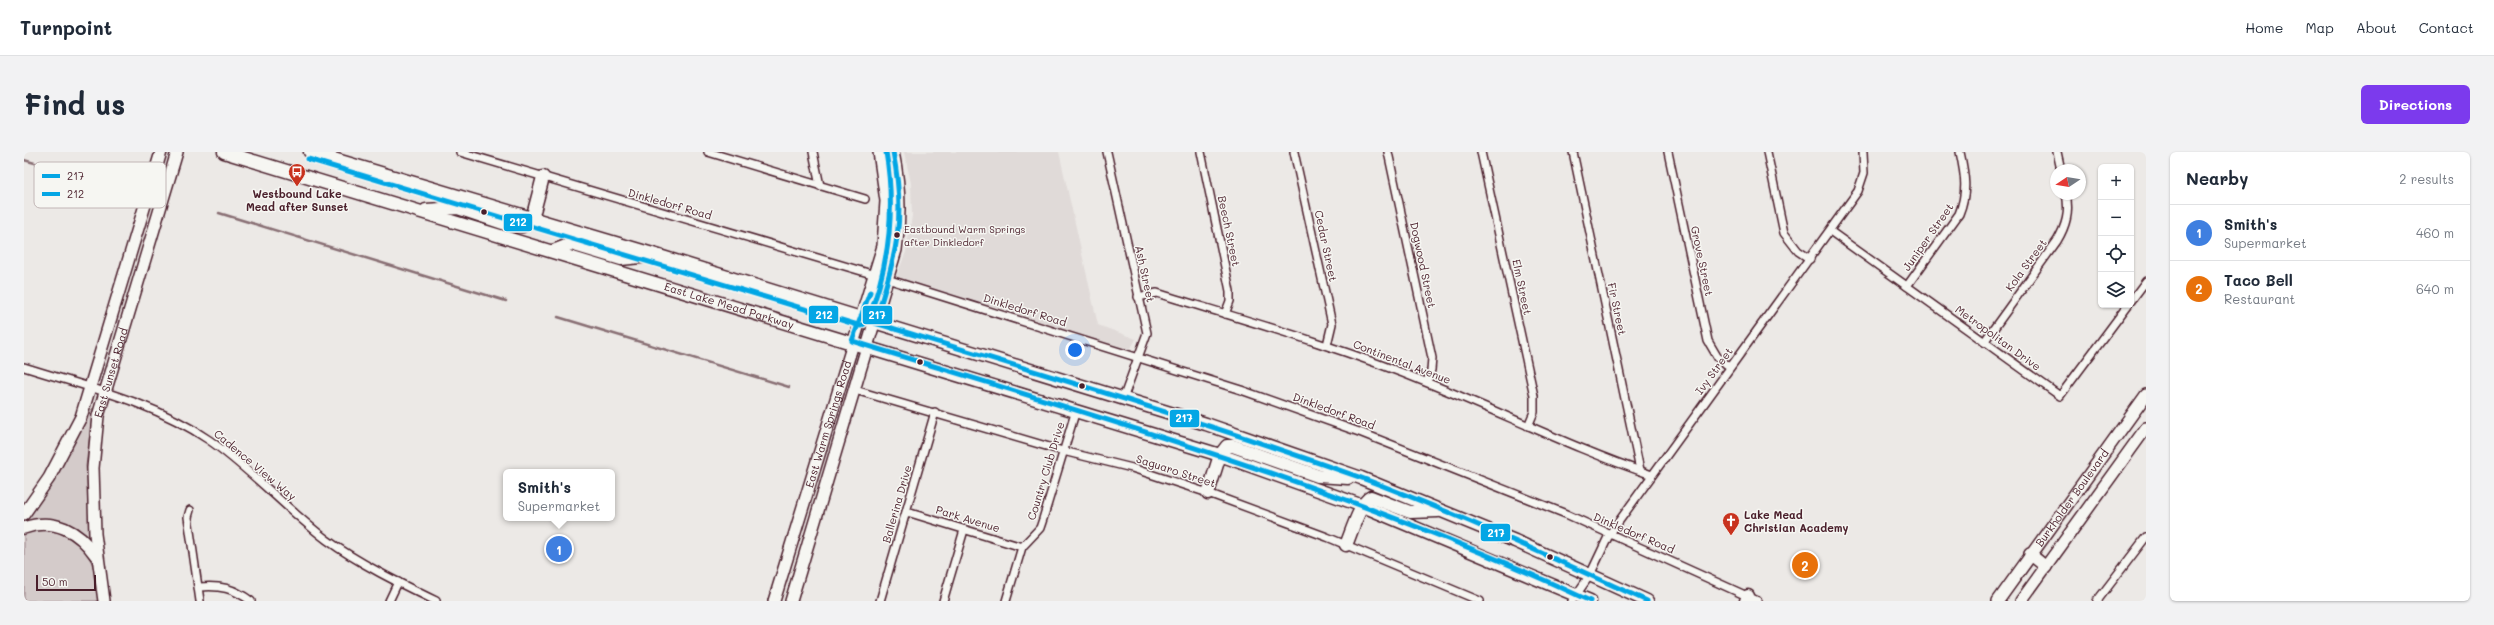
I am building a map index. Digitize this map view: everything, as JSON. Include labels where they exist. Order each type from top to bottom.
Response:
[{"type":"main road","name":"East Sunset Road","points":[[158,162],[161,152]]},
{"type":"main road","name":"East Sunset Road","points":[[166,189],[177,152]]},
{"type":"main road","name":"East Lake Mead Parkway","points":[[224,152],[868,346],[1220,455],[1363,506],[1574,598],[1590,601]]},
{"type":"main road","points":[[310,152],[656,255],[1206,424],[1361,478],[1443,511],[1647,601]]},
{"type":"main road","name":"East Warm Springs Road","points":[[774,601],[852,342],[861,319],[883,246],[886,223],[885,186],[879,152]]},
{"type":"main road","name":"East Warm Springs Road","points":[[791,601],[875,323],[900,226],[900,201],[893,152]]},
{"type":"main road","points":[[418,211],[458,208],[509,224],[522,226],[532,219],[543,177]]},
{"type":"main road","name":"East Sunset Road","points":[[24,514],[63,454],[81,417],[144,208]]},
{"type":"main road","name":"East Sunset Road","points":[[104,601],[97,558],[93,468],[98,416],[160,208]]},
{"type":"main road","points":[[553,251],[571,244],[621,259],[656,255]]},
{"type":"main road","name":"Burkholder Boulevard","points":[[1998,601],[2030,554],[2146,394]]},
{"type":"main road","name":"Burkholder Boulevard","points":[[2021,601],[2146,428]]},
{"type":"main road","points":[[1208,493],[1223,449],[1233,446],[1318,476],[1361,478]]},
{"type":"main road","points":[[1346,545],[1366,499],[1370,498],[1410,512],[1443,511]]},
{"type":"main road","points":[[24,528],[48,524],[68,528],[79,535],[97,558]]},
{"type":"main road","points":[[2030,554],[2046,567]]},
{"type":"main road","points":[[784,568],[799,573]]},
{"type":"street","name":"Dinkledorf Road","points":[[460,152],[875,275]]},
{"type":"street","points":[[708,152],[865,199]]},
{"type":"street","points":[[813,152],[820,186]]},
{"type":"street","name":"Ash Street","points":[[1108,152],[1147,334],[1123,399]]},
{"type":"street","name":"Beech Street","points":[[1201,152],[1230,290],[1230,301],[1225,314]]},
{"type":"street","name":"Cedar Street","points":[[1294,152],[1332,324],[1327,345]]},
{"type":"street","name":"Dogwood Street","points":[[1388,152],[1432,358],[1431,370],[1427,382]]},
{"type":"street","name":"Elm Street","points":[[1481,152],[1534,396],[1534,412],[1528,426]]},
{"type":"street","name":"Fir Street","points":[[1572,152],[1640,470]]},
{"type":"street","name":"Grove Street","points":[[1668,152],[1708,341],[1718,358],[1730,367]]},
{"type":"street","points":[[1767,152],[1784,233],[1790,242],[1810,259]]},
{"type":"street","name":"Ivy Street","points":[[1574,598],[1590,575],[1609,535],[1858,191],[1864,173],[1863,152]]},
{"type":"street","name":"Juniper Street","points":[[1907,286],[1959,214],[1965,200],[1966,183],[1960,152]]},
{"type":"street","points":[[2057,152],[2060,164]]},
{"type":"street","name":"Kola Street","points":[[1984,342],[2057,241],[2066,226],[2068,209],[2067,200]]},
{"type":"street","name":"Metropolitan Drive","points":[[1830,231],[2060,396],[2126,308]]},
{"type":"street","name":"Dinkledorf Road","points":[[887,279],[1139,357],[1241,390],[1362,432],[1566,514],[1751,599]]},
{"type":"street","points":[[2134,297],[2146,281]]},
{"type":"street","name":"Continental Avenue","points":[[1138,297],[1157,293],[1327,345],[1427,382],[1615,462],[1652,475]]},
{"type":"street","name":"Cadence View Way","points":[[24,367],[155,409],[209,440],[326,539],[347,554],[436,601]]},
{"type":"street","name":"Saguaro Street","points":[[855,390],[936,412],[1063,451],[1132,468],[1208,493],[1346,545],[1480,601]]},
{"type":"street","name":"Country Club Drive","points":[[1006,601],[1022,547],[1040,528],[1076,410]]},
{"type":"street","name":"Ballerina Drive","points":[[880,601],[936,412]]},
{"type":"street","points":[[190,510],[188,517],[200,601]]},
{"type":"street","name":"Park Avenue","points":[[907,512],[1022,547]]},
{"type":"street","points":[[943,601],[964,530]]},
{"type":"street","points":[[2097,601],[2146,537]]},
{"type":"street","points":[[389,601],[398,582]]},
{"type":"street","points":[[199,587],[225,586],[237,591],[250,601]]},
{"type":"shaded area","points":[[904,152],[1059,152],[1098,325],[1136,339],[1126,357],[893,285],[906,252],[912,216],[911,183]]},
{"type":"shaded area","points":[[93,408],[86,466],[91,539],[68,525],[54,520],[37,519],[26,521],[52,482],[84,421]]},
{"type":"shaded area","points":[[33,529],[58,529],[78,540],[85,548],[90,558],[96,579],[99,601],[24,601],[24,531]]},
{"type":"waterway","points":[[24,160],[34,163]]},
{"type":"waterway","points":[[219,213],[506,301]]},
{"type":"waterway","points":[[558,317],[789,387]]},
{"type":"transit line","name":"212","points":[[308,159],[861,326],[867,322],[875,301],[885,260],[890,217],[889,174],[886,152]]},
{"type":"transit line","name":"217","points":[[893,152],[899,199],[899,220],[893,258],[875,323],[1178,416],[1359,477],[1468,521],[1647,601]]},
{"type":"transit line","name":"217","points":[[870,292],[852,341],[1039,398],[1226,458],[1318,490],[1410,524],[1500,561],[1590,601]]},
{"type":"place","name":"Westbound Lake Mead after Sunset","points":[[297,187]]},
{"type":"place","name":"Eastbound Warm Springs after Dinkledorf","points":[[897,235]]},
{"type":"place","name":"Lake Mead Christian Academy","points":[[1731,536]]},
{"type":"place","name":"Smith's","points":[[559,549]]},
{"type":"place","name":"Taco Bell","points":[[1805,565]]}]
